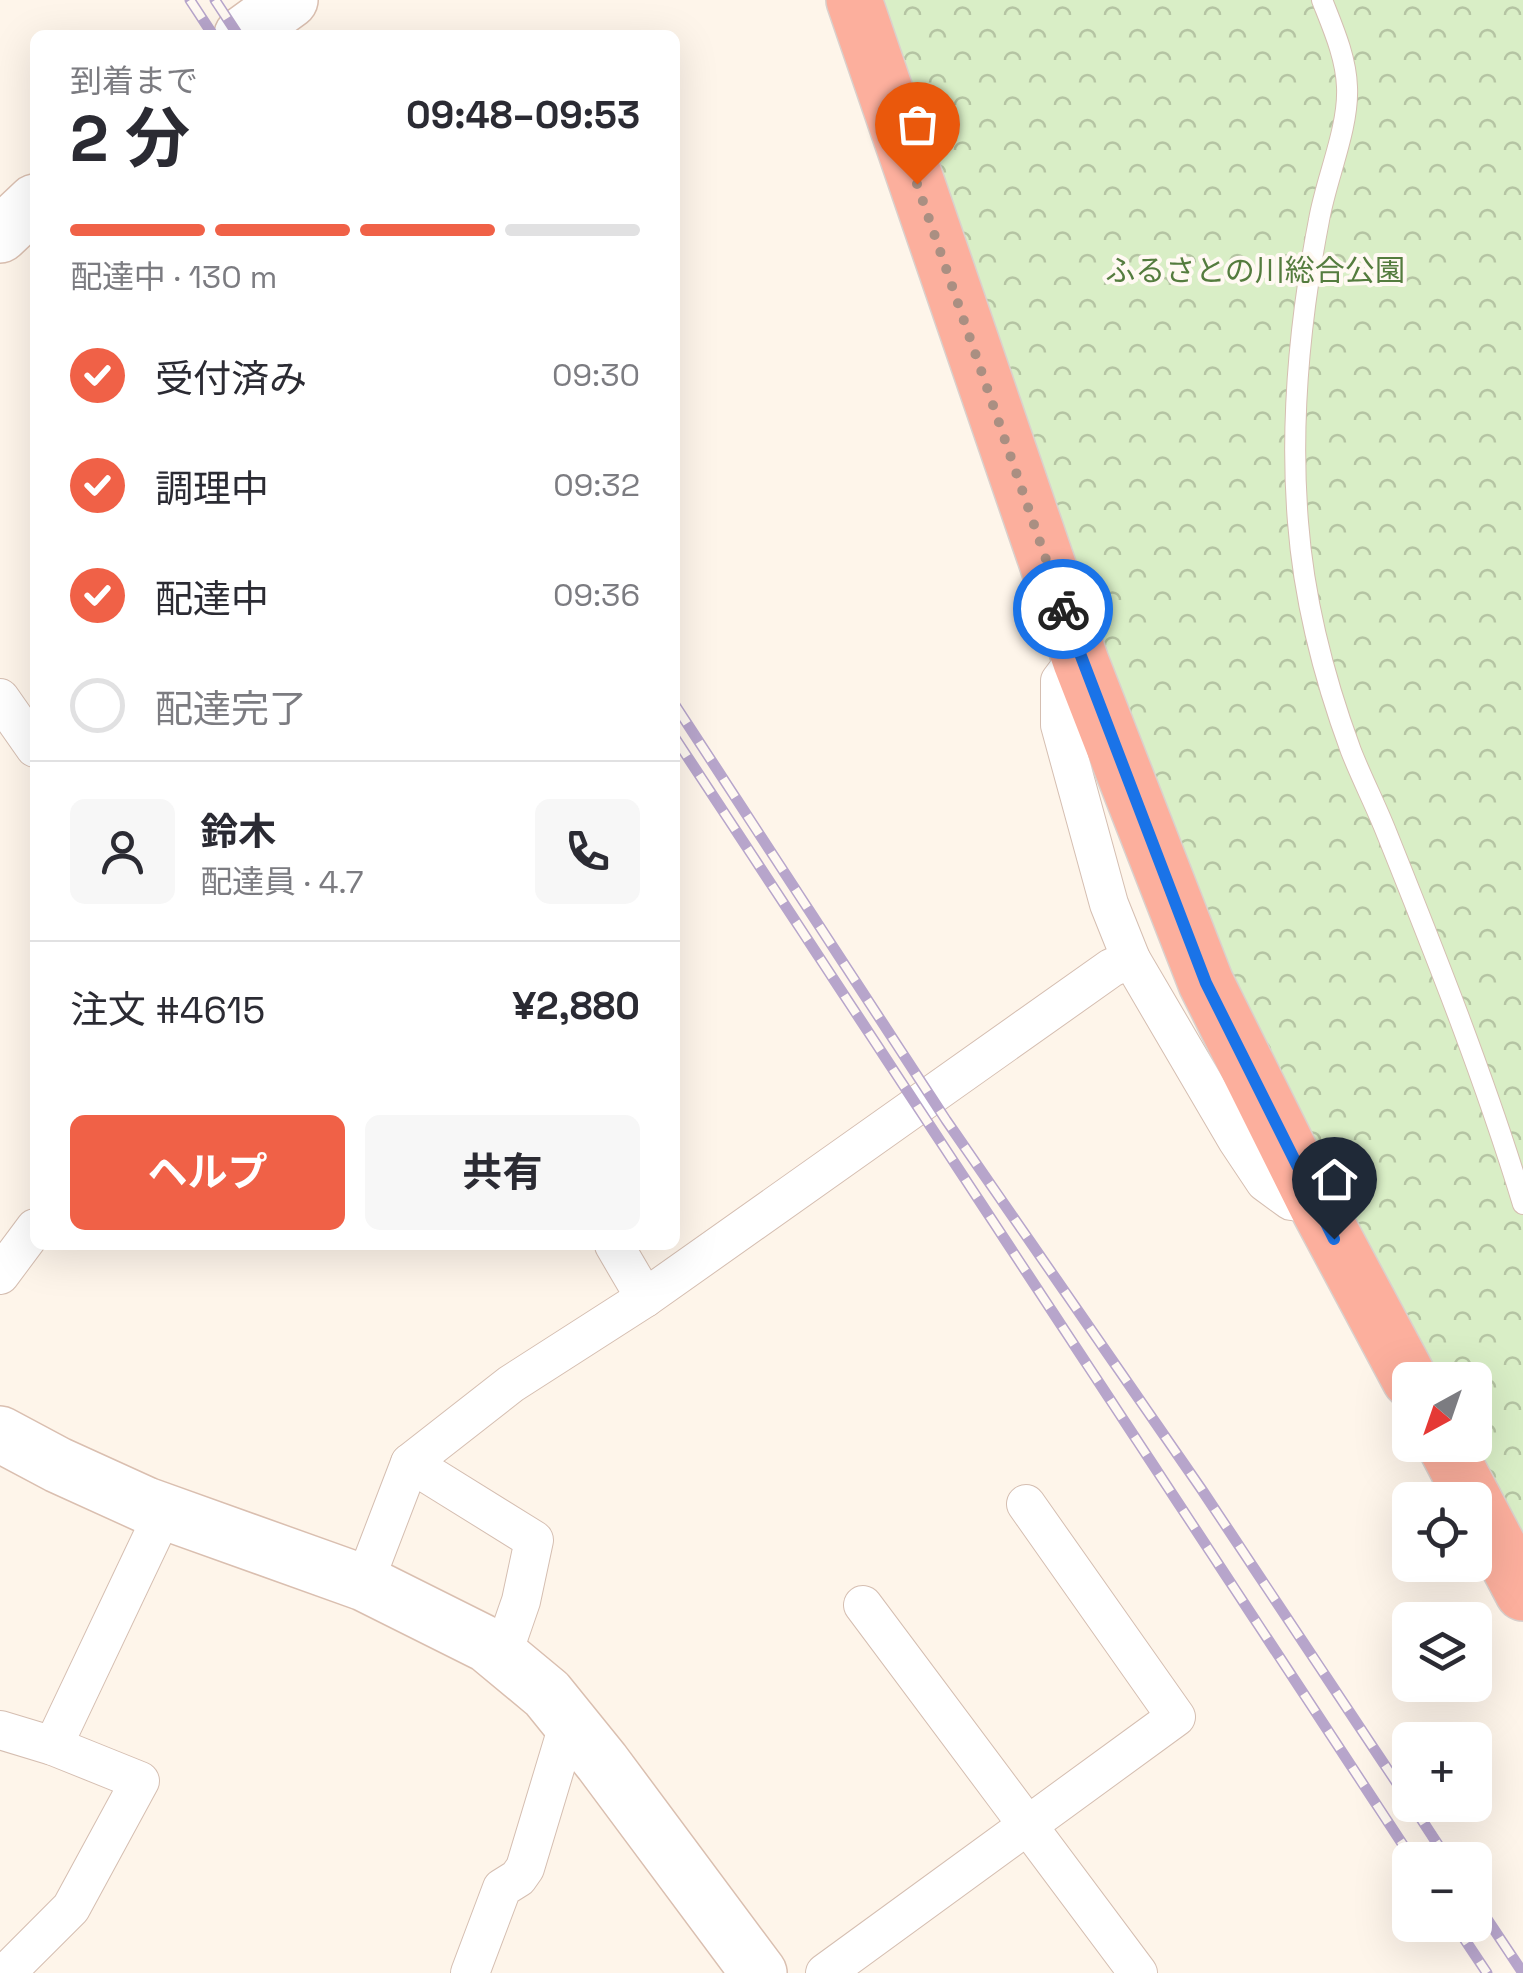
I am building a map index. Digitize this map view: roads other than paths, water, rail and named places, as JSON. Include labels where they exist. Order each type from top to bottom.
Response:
[{"type":"highway","points":[[854,0],[1081,662],[1206,983],[1400,1362]]},
{"type":"highway","points":[[1492,1534],[1523,1593]]},
{"type":"street","points":[[249,30],[290,0]]},
{"type":"street","points":[[0,236],[30,207]]},
{"type":"street","points":[[1081,662],[1069,668],[1060,681],[1060,725],[1109,904],[1131,959],[1265,1182],[1290,1201],[1316,1204]]},
{"type":"street","points":[[0,698],[30,741]]},
{"type":"street","points":[[364,1584],[410,1463],[511,1384],[646,1298],[1096,979],[1131,959]]},
{"type":"street","points":[[0,1275],[30,1235]]},
{"type":"street","points":[[617,1250],[646,1298]]},
{"type":"street","points":[[0,1434],[58,1465],[164,1512],[364,1584],[467,1634],[502,1656],[547,1694],[759,1973]]},
{"type":"street","points":[[410,1463],[534,1540],[521,1601],[502,1656]]},
{"type":"street","points":[[825,1973],[1176,1716],[1026,1504]]},
{"type":"street","points":[[52,1746],[164,1512]]},
{"type":"street","points":[[863,1605],[1138,1973]]},
{"type":"street","points":[[470,1973],[502,1888],[518,1878],[524,1868],[569,1722]]},
{"type":"street","points":[[0,1730],[140,1781],[71,1908],[6,1973]]},
{"type":"lane","points":[[1322,0],[1339,45],[1348,93],[1318,220],[1300,360],[1296,468],[1304,572],[1317,640],[1347,738],[1494,1112],[1523,1204]]},
{"type":"railway","points":[[190,0],[210,30]]},
{"type":"railway","points":[[215,0],[235,30]]},
{"type":"railway","points":[[680,713],[946,1120],[1202,1490],[1392,1776]]},
{"type":"railway","points":[[680,746],[1401,1842]]},
{"type":"railway","points":[[1423,1822],[1436,1842]]},
{"type":"railway","points":[[1492,1926],[1523,1973]]},
{"type":"railway","points":[[1466,1942],[1487,1973]]},
{"type":"park label","name":"ふるさとの川総合公園","points":[[1255,270]]}]
